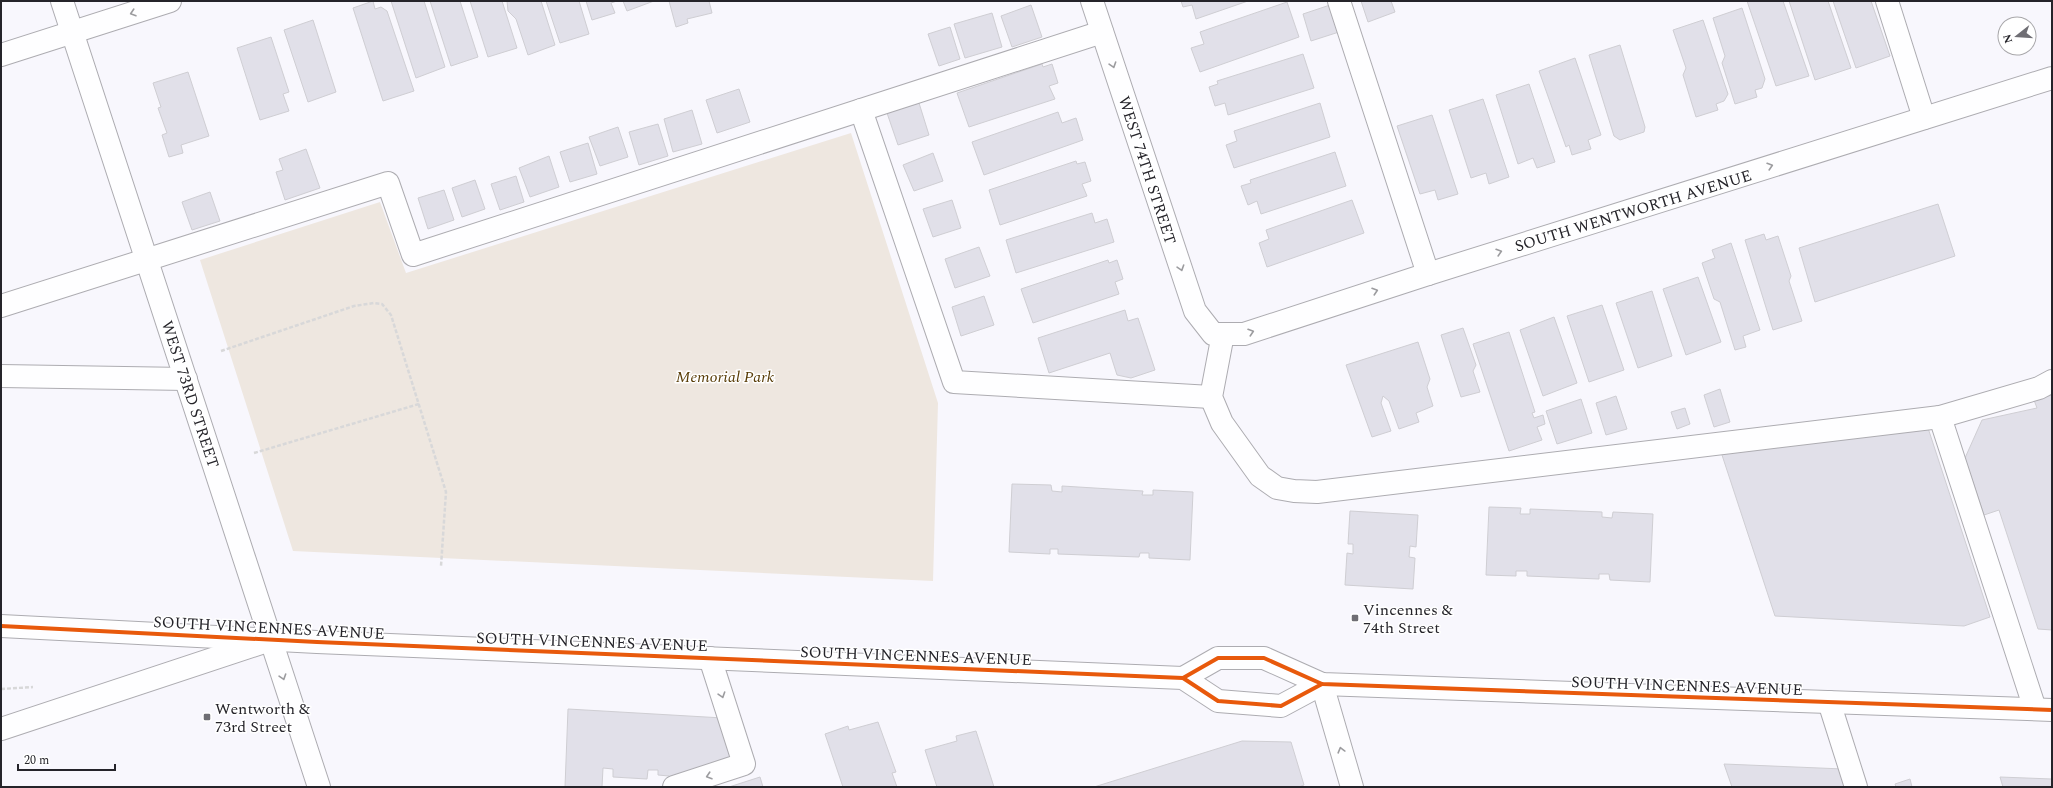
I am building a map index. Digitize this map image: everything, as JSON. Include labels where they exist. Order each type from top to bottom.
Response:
[{"type":"street","name":"WEST 73RD STREET","points":[[62,1],[319,787]]},
{"type":"street","points":[[1,55],[170,1]]},
{"type":"street","name":"WEST 74TH STREET","points":[[1092,1],[1195,312],[1218,334]]},
{"type":"street","points":[[1339,1],[1428,274]]},
{"type":"street","points":[[1887,1],[1924,118]]},
{"type":"street","points":[[1,306],[388,183],[412,255],[1102,32]]},
{"type":"street","name":"SOUTH WENTWORTH AVENUE","points":[[1218,334],[1244,334],[1428,274],[2052,78]]},
{"type":"street","points":[[861,110],[954,382],[1211,397]]},
{"type":"street","points":[[1218,334],[1211,397],[1222,423],[1260,476],[1277,488],[1302,492],[1325,491],[1940,417],[2039,388],[2052,381]]},
{"type":"street","points":[[1,376],[186,378]]},
{"type":"street","points":[[1940,417],[2044,709]]},
{"type":"street","name":"SOUTH VINCENNES AVENUE","points":[[1,626],[271,640],[1183,678],[1218,658],[1264,658],[1322,684],[2044,709]]},
{"type":"street","points":[[1,729],[271,640]]},
{"type":"street","points":[[674,787],[744,764],[710,658]]},
{"type":"street","points":[[1183,678],[1218,702],[1281,706],[1322,684],[1352,787]]},
{"type":"street","points":[[1829,702],[1856,787]]},
{"type":"path","points":[[221,351],[354,306],[374,303],[382,304],[391,315],[446,492],[442,566]]},
{"type":"path","points":[[254,453],[419,404]]},
{"type":"green space","name":"Memorial Park","points":[[851,133],[938,403],[933,581],[293,551],[200,260],[380,202],[406,273]]},
{"type":"building","points":[[373,1],[375,9],[381,7],[387,11],[414,91],[383,101],[353,8]]},
{"type":"building","points":[[391,1],[424,1],[445,67],[416,78]]},
{"type":"building","points":[[430,1],[460,1],[478,57],[451,66]]},
{"type":"building","points":[[470,1],[502,1],[517,48],[488,57]]},
{"type":"building","points":[[507,1],[541,1],[555,45],[528,55],[516,19],[508,11]]},
{"type":"building","points":[[546,1],[579,1],[589,34],[560,43]]},
{"type":"building","points":[[586,1],[617,1],[611,3],[615,13],[592,20]]},
{"type":"building","points":[[623,1],[654,1],[627,11]]},
{"type":"building","points":[[669,1],[709,1],[712,13],[687,19],[688,23],[676,27]]},
{"type":"building","points":[[1181,1],[1248,1],[1196,19],[1192,5],[1183,7]]},
{"type":"building","points":[[1361,1],[1391,1],[1395,12],[1368,22]]},
{"type":"building","points":[[1747,1],[1783,1],[1809,76],[1776,86]]},
{"type":"building","points":[[1789,1],[1828,1],[1851,68],[1815,80]]},
{"type":"building","points":[[1833,1],[1871,1],[1890,56],[1856,68]]},
{"type":"building","points":[[1287,2],[1299,37],[1200,72],[1191,48],[1204,44],[1200,32]]},
{"type":"building","points":[[1031,5],[1042,37],[1012,47],[1001,16]]},
{"type":"building","points":[[1330,5],[1339,32],[1311,41],[1303,14]]},
{"type":"building","points":[[1742,8],[1765,79],[1762,88],[1755,90],[1757,97],[1735,104],[1722,63],[1725,56],[1713,18]]},
{"type":"building","points":[[992,13],[1002,47],[965,58],[954,24]]},
{"type":"building","points":[[313,20],[336,92],[308,102],[284,30]]},
{"type":"building","points":[[1703,20],[1728,94],[1724,101],[1716,104],[1718,110],[1696,117],[1683,75],[1686,68],[1673,30]]},
{"type":"building","points":[[950,27],[960,59],[939,66],[928,34]]},
{"type":"building","points":[[271,37],[289,92],[283,94],[289,111],[260,120],[237,48]]},
{"type":"building","points":[[1620,45],[1645,127],[1644,132],[1620,140],[1614,136],[1589,55]]},
{"type":"building","points":[[1303,54],[1314,88],[1228,115],[1225,103],[1215,106],[1209,87],[1218,84],[1217,81]]},
{"type":"building","points":[[1575,58],[1601,135],[1588,140],[1591,149],[1572,155],[1569,145],[1566,147],[1539,71]]},
{"type":"building","points":[[1042,64],[1043,67],[1052,64],[1058,83],[1049,86],[1055,99],[969,127],[957,93]]},
{"type":"building","points":[[188,72],[209,136],[181,145],[183,153],[169,157],[162,135],[167,133],[158,108],[161,107],[153,83]]},
{"type":"building","points":[[1529,84],[1555,162],[1537,168],[1533,158],[1518,164],[1496,95]]},
{"type":"building","points":[[739,89],[750,122],[717,133],[706,100]]},
{"type":"building","points":[[1483,99],[1509,177],[1489,184],[1486,173],[1471,178],[1449,110]]},
{"type":"building","points":[[919,103],[929,135],[898,145],[887,113]]},
{"type":"building","points":[[1320,103],[1330,137],[1234,168],[1226,145],[1237,141],[1234,131]]},
{"type":"building","points":[[692,110],[702,144],[673,152],[664,119]]},
{"type":"building","points":[[1058,112],[1062,123],[1076,118],[1083,140],[984,175],[972,142]]},
{"type":"building","points":[[1432,115],[1458,194],[1438,200],[1435,190],[1420,194],[1397,126]]},
{"type":"building","points":[[658,124],[668,156],[639,165],[629,132]]},
{"type":"building","points":[[618,127],[628,157],[600,166],[589,137]]},
{"type":"building","points":[[588,143],[597,174],[570,182],[560,152]]},
{"type":"building","points":[[306,149],[320,188],[285,200],[276,172],[283,170],[279,159]]},
{"type":"building","points":[[1335,152],[1346,186],[1261,214],[1257,201],[1248,205],[1241,186],[1251,183],[1250,180]]},
{"type":"building","points":[[933,153],[943,181],[914,191],[903,165]]},
{"type":"building","points":[[549,156],[559,187],[530,197],[519,168]]},
{"type":"building","points":[[1076,161],[1077,164],[1085,162],[1091,181],[1082,184],[1087,196],[1000,225],[989,190]]},
{"type":"building","points":[[516,176],[524,202],[500,210],[491,184]]},
{"type":"building","points":[[475,180],[485,209],[462,217],[452,188]]},
{"type":"building","points":[[444,190],[454,220],[428,229],[418,198]]},
{"type":"building","points":[[210,192],[220,221],[192,230],[182,202]]},
{"type":"building","points":[[952,200],[961,228],[933,237],[923,209]]},
{"type":"building","points":[[1352,200],[1364,233],[1267,267],[1259,243],[1269,239],[1266,230]]},
{"type":"building","points":[[1938,204],[1955,256],[1815,302],[1799,248]]},
{"type":"building","points":[[1092,213],[1095,223],[1107,219],[1114,242],[1016,273],[1006,240]]},
{"type":"building","points":[[1764,234],[1766,240],[1778,236],[1791,276],[1789,281],[1802,321],[1773,330],[1745,240]]},
{"type":"building","points":[[1731,243],[1760,330],[1743,336],[1746,347],[1735,350],[1720,302],[1714,299],[1702,263],[1715,258],[1712,250]]},
{"type":"building","points":[[979,247],[990,276],[955,288],[945,259]]},
{"type":"building","points":[[1108,260],[1109,263],[1117,260],[1123,279],[1115,282],[1119,294],[1033,323],[1021,289]]},
{"type":"building","points":[[1698,277],[1721,342],[1686,355],[1663,289]]},
{"type":"building","points":[[1652,291],[1672,356],[1638,368],[1616,303]]},
{"type":"building","points":[[984,296],[994,325],[961,336],[952,307]]},
{"type":"building","points":[[1602,305],[1624,370],[1589,382],[1567,316]]},
{"type":"building","points":[[1125,310],[1128,321],[1138,318],[1155,370],[1131,378],[1117,375],[1110,353],[1049,373],[1038,338]]},
{"type":"building","points":[[1554,317],[1577,383],[1543,396],[1520,330]]},
{"type":"building","points":[[1463,328],[1476,365],[1473,371],[1480,392],[1461,397],[1441,335]]},
{"type":"building","points":[[1509,332],[1535,412],[1532,413],[1534,418],[1543,415],[1545,424],[1537,427],[1542,440],[1509,451],[1473,344]]},
{"type":"building","points":[[1418,342],[1430,379],[1427,387],[1433,406],[1416,413],[1419,422],[1399,429],[1389,401],[1383,396],[1381,403],[1391,431],[1372,437],[1346,365]]},
{"type":"building","points":[[1720,389],[1730,422],[1714,427],[1704,395]]},
{"type":"building","points":[[2052,395],[2052,630],[2038,629],[1999,510],[1984,515],[1965,458],[1982,420],[2037,408],[2034,400]]},
{"type":"building","points":[[1616,396],[1627,429],[1606,435],[1596,403]]},
{"type":"building","points":[[1581,399],[1592,433],[1557,444],[1546,411]]},
{"type":"building","points":[[1685,408],[1690,424],[1677,429],[1671,412]]},
{"type":"building","points":[[1928,428],[1990,617],[1964,626],[1775,616],[1721,452]]},
{"type":"building","points":[[1012,484],[1051,485],[1052,491],[1062,492],[1062,486],[1143,491],[1142,495],[1153,495],[1153,490],[1193,492],[1190,560],[1149,558],[1149,553],[1140,553],[1139,557],[1058,554],[1058,549],[1050,549],[1050,554],[1009,552]]},
{"type":"building","points":[[1489,507],[1521,508],[1520,514],[1530,514],[1530,509],[1602,512],[1602,517],[1612,518],[1613,512],[1653,514],[1650,582],[1610,580],[1609,574],[1599,574],[1599,579],[1527,576],[1527,571],[1516,571],[1516,576],[1486,575]]},
{"type":"building","points":[[1350,511],[1418,515],[1416,547],[1410,546],[1409,557],[1415,558],[1413,589],[1345,585],[1347,553],[1353,554],[1353,544],[1348,544]]},
{"type":"building","points":[[568,709],[723,718],[736,757],[671,780],[669,776],[658,775],[658,770],[648,770],[647,779],[613,777],[613,769],[603,768],[602,787],[565,787]]},
{"type":"building","points":[[878,722],[896,772],[892,773],[897,787],[843,787],[825,734],[848,726],[849,730]]},
{"type":"building","points":[[976,731],[994,787],[937,787],[925,750],[957,741],[956,736]]},
{"type":"building","points":[[1242,741],[1291,742],[1304,785],[1299,787],[1094,787]]},
{"type":"building","points":[[1724,764],[1843,769],[1849,787],[1732,787]]},
{"type":"building","points":[[760,777],[763,787],[729,787]]},
{"type":"building","points":[[2000,777],[2052,779],[2052,787],[2003,787]]},
{"type":"building","points":[[1910,779],[1912,787],[1896,787],[1895,784]]},
{"type":"cycle path","points":[[1,626],[317,642],[1183,678],[1218,701],[1281,706],[1322,684]]},
{"type":"cycle path","points":[[1183,678],[1218,658],[1264,658],[1322,684],[2052,710]]},
{"type":"place","name":"Vincennes & 74th Street","points":[[1355,618]]},
{"type":"place","name":"Wentworth & 73rd Street","points":[[207,717]]}]
